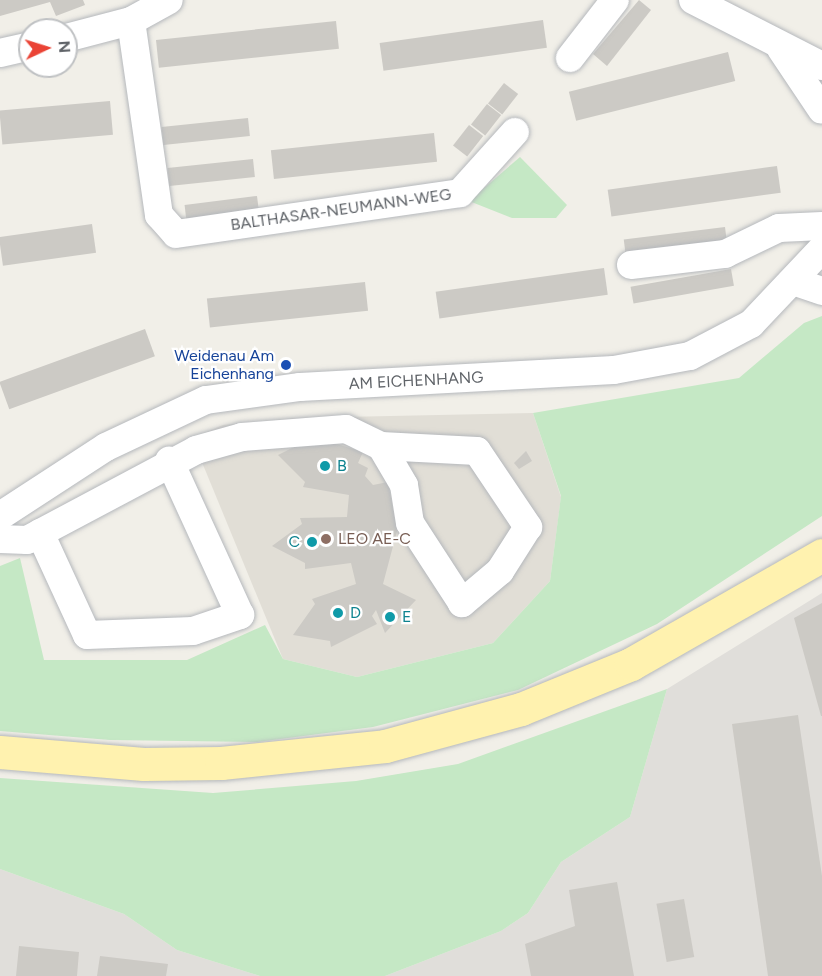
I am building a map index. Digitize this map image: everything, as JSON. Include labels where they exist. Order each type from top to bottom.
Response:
[{"type":"main road","points":[[0,752],[144,764],[297,759],[386,746],[521,709],[576,686],[685,638],[822,555]]},
{"type":"street","points":[[78,35],[131,21],[169,0]]},
{"type":"street","points":[[570,58],[615,0]]},
{"type":"street","points":[[693,0],[822,66]]},
{"type":"street","points":[[735,0],[822,44]]},
{"type":"street","name":"BALTHASAR-NEUMANN-WEG","points":[[131,21],[159,215],[176,234],[460,193],[515,132]]},
{"type":"street","points":[[776,42],[822,110]]},
{"type":"street","points":[[0,53],[18,49]]},
{"type":"street","points":[[631,265],[725,254],[778,228],[822,226]]},
{"type":"street","name":"AM EICHENHANG","points":[[0,516],[106,447],[206,400],[300,387],[652,364],[719,343],[809,287],[822,249]]},
{"type":"street","points":[[0,539],[12,543],[40,532],[169,460],[242,437],[327,429],[363,434],[381,446],[404,484],[410,524],[462,603],[500,571],[528,528],[477,451],[381,446]]},
{"type":"street","points":[[40,532],[87,635],[193,631],[240,615],[169,460]]},
{"type":"shaded area","points":[[533,413],[561,497],[550,581],[493,643],[357,677],[283,659],[192,438],[223,425],[295,418]]},
{"type":"shaded area","points":[[822,593],[822,976],[385,976],[501,931],[528,913],[561,862],[630,817],[667,689]]},
{"type":"shaded area","points":[[0,869],[124,914],[177,950],[260,976],[0,976]]},
{"type":"green space","points":[[520,157],[567,205],[556,218],[512,218],[469,201]]},
{"type":"green space","points":[[822,316],[822,516],[657,624],[518,690],[373,727],[257,742],[110,740],[0,731],[0,566],[20,558],[44,660],[187,660],[265,625],[283,659],[357,677],[493,643],[550,581],[561,496],[533,413],[739,378],[804,323]]},
{"type":"green space","points":[[667,689],[630,817],[561,862],[528,913],[501,931],[385,976],[260,976],[177,950],[124,914],[0,869],[0,778],[213,793],[356,781],[458,764]]},
{"type":"building","points":[[0,0],[83,0],[85,5],[56,16],[50,2],[0,16]]},
{"type":"building","points":[[639,0],[651,10],[607,66],[593,54]]},
{"type":"building","points":[[543,20],[547,48],[384,71],[380,43]]},
{"type":"building","points":[[336,21],[339,49],[159,68],[156,40]]},
{"type":"building","points":[[728,52],[735,81],[576,121],[569,92]]},
{"type":"building","points":[[504,83],[518,94],[502,115],[488,103]]},
{"type":"building","points":[[110,101],[113,135],[2,145],[0,111]]},
{"type":"building","points":[[487,104],[501,115],[485,136],[471,124]]},
{"type":"building","points":[[248,118],[250,136],[163,145],[161,127]]},
{"type":"building","points":[[469,125],[483,136],[467,157],[453,145]]},
{"type":"building","points":[[434,133],[437,162],[274,179],[271,150]]},
{"type":"building","points":[[253,159],[255,177],[169,186],[167,168]]},
{"type":"building","points":[[777,166],[781,193],[611,217],[608,190]]},
{"type":"building","points":[[257,196],[259,212],[186,221],[185,205]]},
{"type":"building","points":[[92,224],[96,253],[3,266],[0,237]]},
{"type":"building","points":[[725,227],[727,244],[626,256],[624,239]]},
{"type":"building","points":[[604,268],[608,295],[439,318],[436,292]]},
{"type":"building","points":[[731,269],[734,286],[634,303],[631,287]]},
{"type":"building","points":[[365,282],[368,311],[210,327],[207,299]]},
{"type":"building","points":[[145,329],[155,356],[9,409],[0,382]]},
{"type":"building","points":[[314,437],[363,452],[358,463],[368,468],[365,476],[373,485],[388,482],[397,531],[383,584],[416,600],[385,633],[376,610],[372,616],[377,624],[331,647],[330,641],[293,635],[315,604],[312,599],[356,584],[351,563],[305,569],[305,563],[272,546],[302,524],[300,518],[347,517],[349,495],[303,487],[305,482],[278,455]]},
{"type":"building","points":[[526,451],[532,461],[519,469],[514,463]]},
{"type":"building","points":[[822,603],[822,716],[821,716],[794,618]]},
{"type":"building","points":[[798,715],[822,876],[822,976],[768,976],[732,724]]},
{"type":"building","points":[[617,882],[634,976],[531,976],[525,944],[575,926],[569,890]]},
{"type":"building","points":[[684,899],[694,957],[667,962],[656,904]]},
{"type":"building","points":[[19,946],[79,952],[77,976],[16,976]]},
{"type":"building","points":[[100,956],[168,964],[166,976],[97,976]]},
{"type":"place","name":"Weidenau Am Eichenhang","points":[[286,365]]},
{"type":"place","name":"B","points":[[325,466]]},
{"type":"place","name":"LEO AE-C","points":[[326,539]]},
{"type":"place","name":"C","points":[[312,542]]},
{"type":"place","name":"D","points":[[338,613]]},
{"type":"place","name":"E","points":[[390,617]]}]
